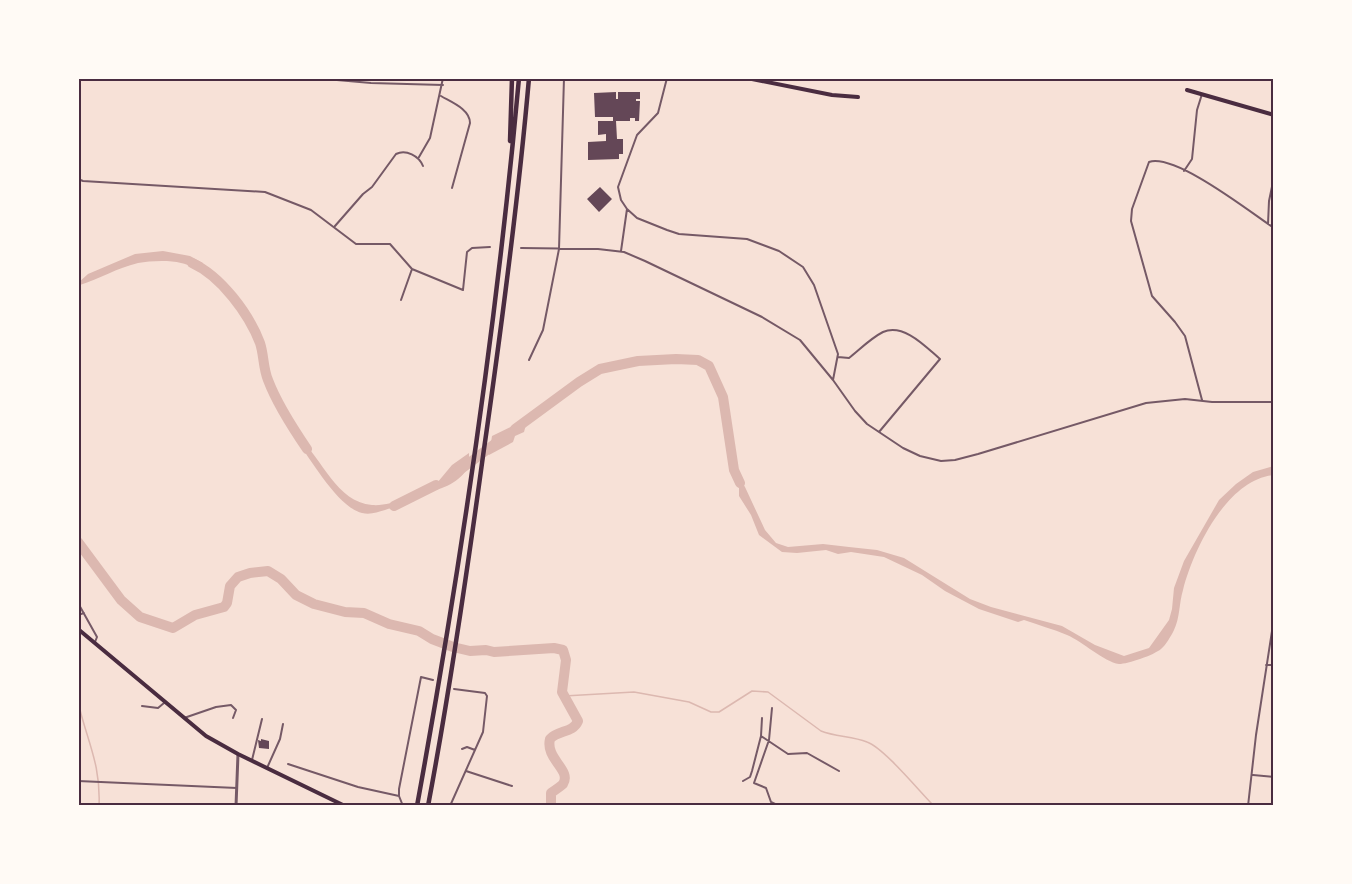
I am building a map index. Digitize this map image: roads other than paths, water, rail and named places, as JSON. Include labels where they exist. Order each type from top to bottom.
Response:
[{"type":"highway","points":[[417,806],[453,596],[482,402],[508,177],[514,96],[512,78]]},
{"type":"highway","points":[[514,96],[519,78]]},
{"type":"highway","points":[[428,806],[448,696],[491,402],[529,78]]},
{"type":"main road","points":[[747,78],[821,93],[858,97]]},
{"type":"main road","points":[[1187,90],[1274,115]]},
{"type":"main road","points":[[78,629],[206,736],[336,804],[345,806]]},
{"type":"street","points":[[314,78],[371,83],[443,85]]},
{"type":"street","points":[[418,158],[430,138],[441,96],[443,78]]},
{"type":"street","points":[[529,360],[543,330],[559,249],[564,78]]},
{"type":"street","points":[[667,78],[660,109],[637,135],[618,187],[621,200],[637,218],[673,232],[747,239],[794,259],[809,274],[838,354],[833,380]]},
{"type":"street","points":[[1184,171],[1192,159],[1197,110],[1202,94]]},
{"type":"street","points":[[441,96],[470,117],[452,188]]},
{"type":"street","points":[[335,226],[372,187],[396,154],[405,152],[418,158],[423,166]]},
{"type":"street","points":[[1202,400],[1185,336],[1176,321],[1152,296],[1131,221],[1132,209],[1149,162],[1158,160],[1199,176],[1274,228]]},
{"type":"street","points":[[1268,224],[1269,201],[1274,177]]},
{"type":"street","points":[[78,179],[265,192],[311,210],[356,244],[384,242],[390,244],[412,269],[463,290],[467,252],[472,248],[490,248]]},
{"type":"street","points":[[621,251],[627,209]]},
{"type":"street","points":[[521,248],[621,251],[781,327],[800,340],[855,411],[879,432],[920,456],[955,460],[1146,403],[1175,400],[1274,402]]},
{"type":"street","points":[[401,300],[412,269]]},
{"type":"street","points":[[838,357],[849,358],[883,333],[892,330],[912,336],[940,359],[879,432]]},
{"type":"street","points":[[78,603],[97,637],[94,643]]},
{"type":"street","points":[[78,615],[84,613]]},
{"type":"street","points":[[1248,806],[1256,735],[1274,618]]},
{"type":"street","points":[[1266,665],[1274,665]]},
{"type":"street","points":[[404,806],[399,796],[399,789],[421,677],[433,680]]},
{"type":"street","points":[[450,806],[483,732],[487,696],[485,693],[454,688]]},
{"type":"street","points":[[142,706],[158,708],[165,702]]},
{"type":"street","points":[[184,718],[216,707],[231,705],[236,710],[233,718]]},
{"type":"street","points":[[772,708],[769,740],[754,783],[766,788],[771,802],[779,806]]},
{"type":"street","points":[[743,782],[750,777],[761,736],[762,717]]},
{"type":"street","points":[[252,761],[262,719]]},
{"type":"street","points":[[267,768],[280,740],[283,724]]},
{"type":"street","points":[[761,736],[788,754],[807,753],[839,771]]},
{"type":"street","points":[[462,749],[466,747],[475,750]]},
{"type":"street","points":[[236,806],[238,754]]},
{"type":"street","points":[[288,764],[358,787],[399,796]]},
{"type":"street","points":[[466,771],[513,786]]},
{"type":"street","points":[[1252,774],[1274,777]]},
{"type":"street","points":[[78,781],[237,788]]},
{"type":"waterway","points":[[192,263],[223,286],[249,320],[260,343],[265,371],[272,389],[285,415],[307,449]]},
{"type":"waterway","points":[[515,429],[600,369],[638,361],[698,360],[709,366],[723,397],[734,470],[740,483]]},
{"type":"waterway","points":[[457,472],[500,440]]},
{"type":"waterway","points":[[394,506],[436,485]]},
{"type":"waterway","points":[[78,542],[121,600],[140,617],[173,628],[195,615],[224,607],[230,586],[238,577],[268,571],[281,579],[296,595],[314,604],[345,612],[364,613],[389,624],[419,631],[453,647],[470,651],[494,652],[554,648],[563,650],[566,660],[562,692],[578,721],[573,728],[550,739],[551,752],[562,769],[565,779],[563,784],[551,793],[551,806]]},
{"type":"waterway","points":[[564,696],[634,692],[689,702],[711,712],[719,712],[752,691],[768,692],[821,731],[867,742],[883,752],[934,806]]},
{"type":"waterway","points":[[78,702],[96,765],[99,806]]}]
